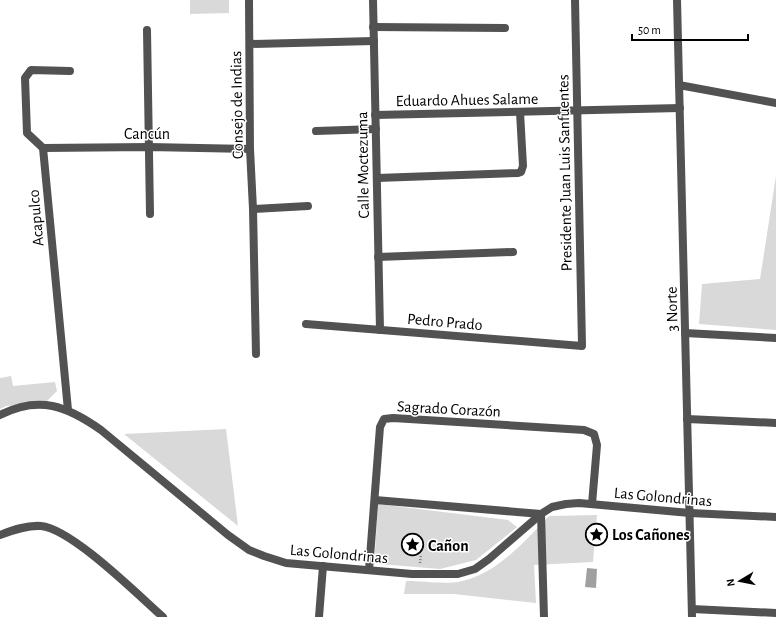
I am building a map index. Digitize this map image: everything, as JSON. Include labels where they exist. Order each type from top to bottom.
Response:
[{"type":"street","name":"Consejo de Indias","points":[[249,0],[250,149],[253,209],[256,354]]},
{"type":"street","name":"Calle Moctezuma","points":[[372,0],[380,330]]},
{"type":"street","name":"Presidente Juan Luis Sanfuentes","points":[[575,0],[576,110],[582,346]]},
{"type":"street","name":"3 Norte","points":[[677,0],[692,613]]},
{"type":"street","points":[[373,27],[505,28]]},
{"type":"street","points":[[148,30],[150,214]]},
{"type":"street","points":[[250,44],[374,40]]},
{"type":"street","points":[[43,148],[27,133],[25,78],[32,70],[70,71]]},
{"type":"street","points":[[679,85],[776,103]]},
{"type":"street","name":"Eduardo Ahues Salame","points":[[375,115],[680,108]]},
{"type":"street","points":[[377,178],[521,172],[523,166],[520,112]]},
{"type":"street","points":[[316,131],[376,129]]},
{"type":"street","name":"Cancún","points":[[43,148],[149,146],[250,149]]},
{"type":"street","name":"Acapulco","points":[[43,148],[68,410]]},
{"type":"street","points":[[253,209],[308,206]]},
{"type":"street","points":[[378,257],[513,252]]},
{"type":"street","name":"Pedro Prado","points":[[306,324],[582,346]]},
{"type":"street","points":[[685,333],[776,338]]},
{"type":"street","name":"Las Golondrinas","points":[[0,415],[20,408],[37,405],[54,405],[68,410],[101,430],[228,535],[249,550],[286,563],[412,574],[458,574],[475,569],[489,559],[541,514],[552,507],[566,504],[592,504],[690,513],[776,517]]},
{"type":"street","name":"Sagrado Corazón","points":[[369,570],[380,427],[384,419],[393,418],[584,430],[594,434],[596,445],[592,504]]},
{"type":"street","points":[[688,419],[776,423]]},
{"type":"street","points":[[375,500],[541,514],[544,617]]},
{"type":"street","points":[[0,535],[27,526],[43,526],[60,532],[80,545],[163,617]]},
{"type":"street","points":[[319,617],[323,566]]},
{"type":"street","points":[[692,613],[776,613]]},
{"type":"shaded area","points":[[190,0],[229,0],[229,13],[190,14]]},
{"type":"shaded area","points":[[776,176],[776,330],[699,324],[702,284],[760,279]]},
{"type":"shaded area","points":[[11,376],[13,386],[55,382],[57,391],[46,402],[6,406],[0,409],[0,378]]},
{"type":"shaded area","points":[[226,429],[238,526],[124,434]]},
{"type":"shaded area","points":[[378,504],[508,520],[517,527],[476,560],[440,569],[379,564],[375,552]]},
{"type":"shaded area","points":[[597,515],[593,562],[534,565],[536,603],[454,594],[404,594],[406,581],[452,583],[472,578],[485,572],[508,556],[549,516]]},
{"type":"shaded area","points":[[587,568],[597,569],[596,588],[585,587]]},
{"type":"place","name":"Los Cañones","points":[[596,534]]},
{"type":"place","name":"Cañon","points":[[413,545]]}]
